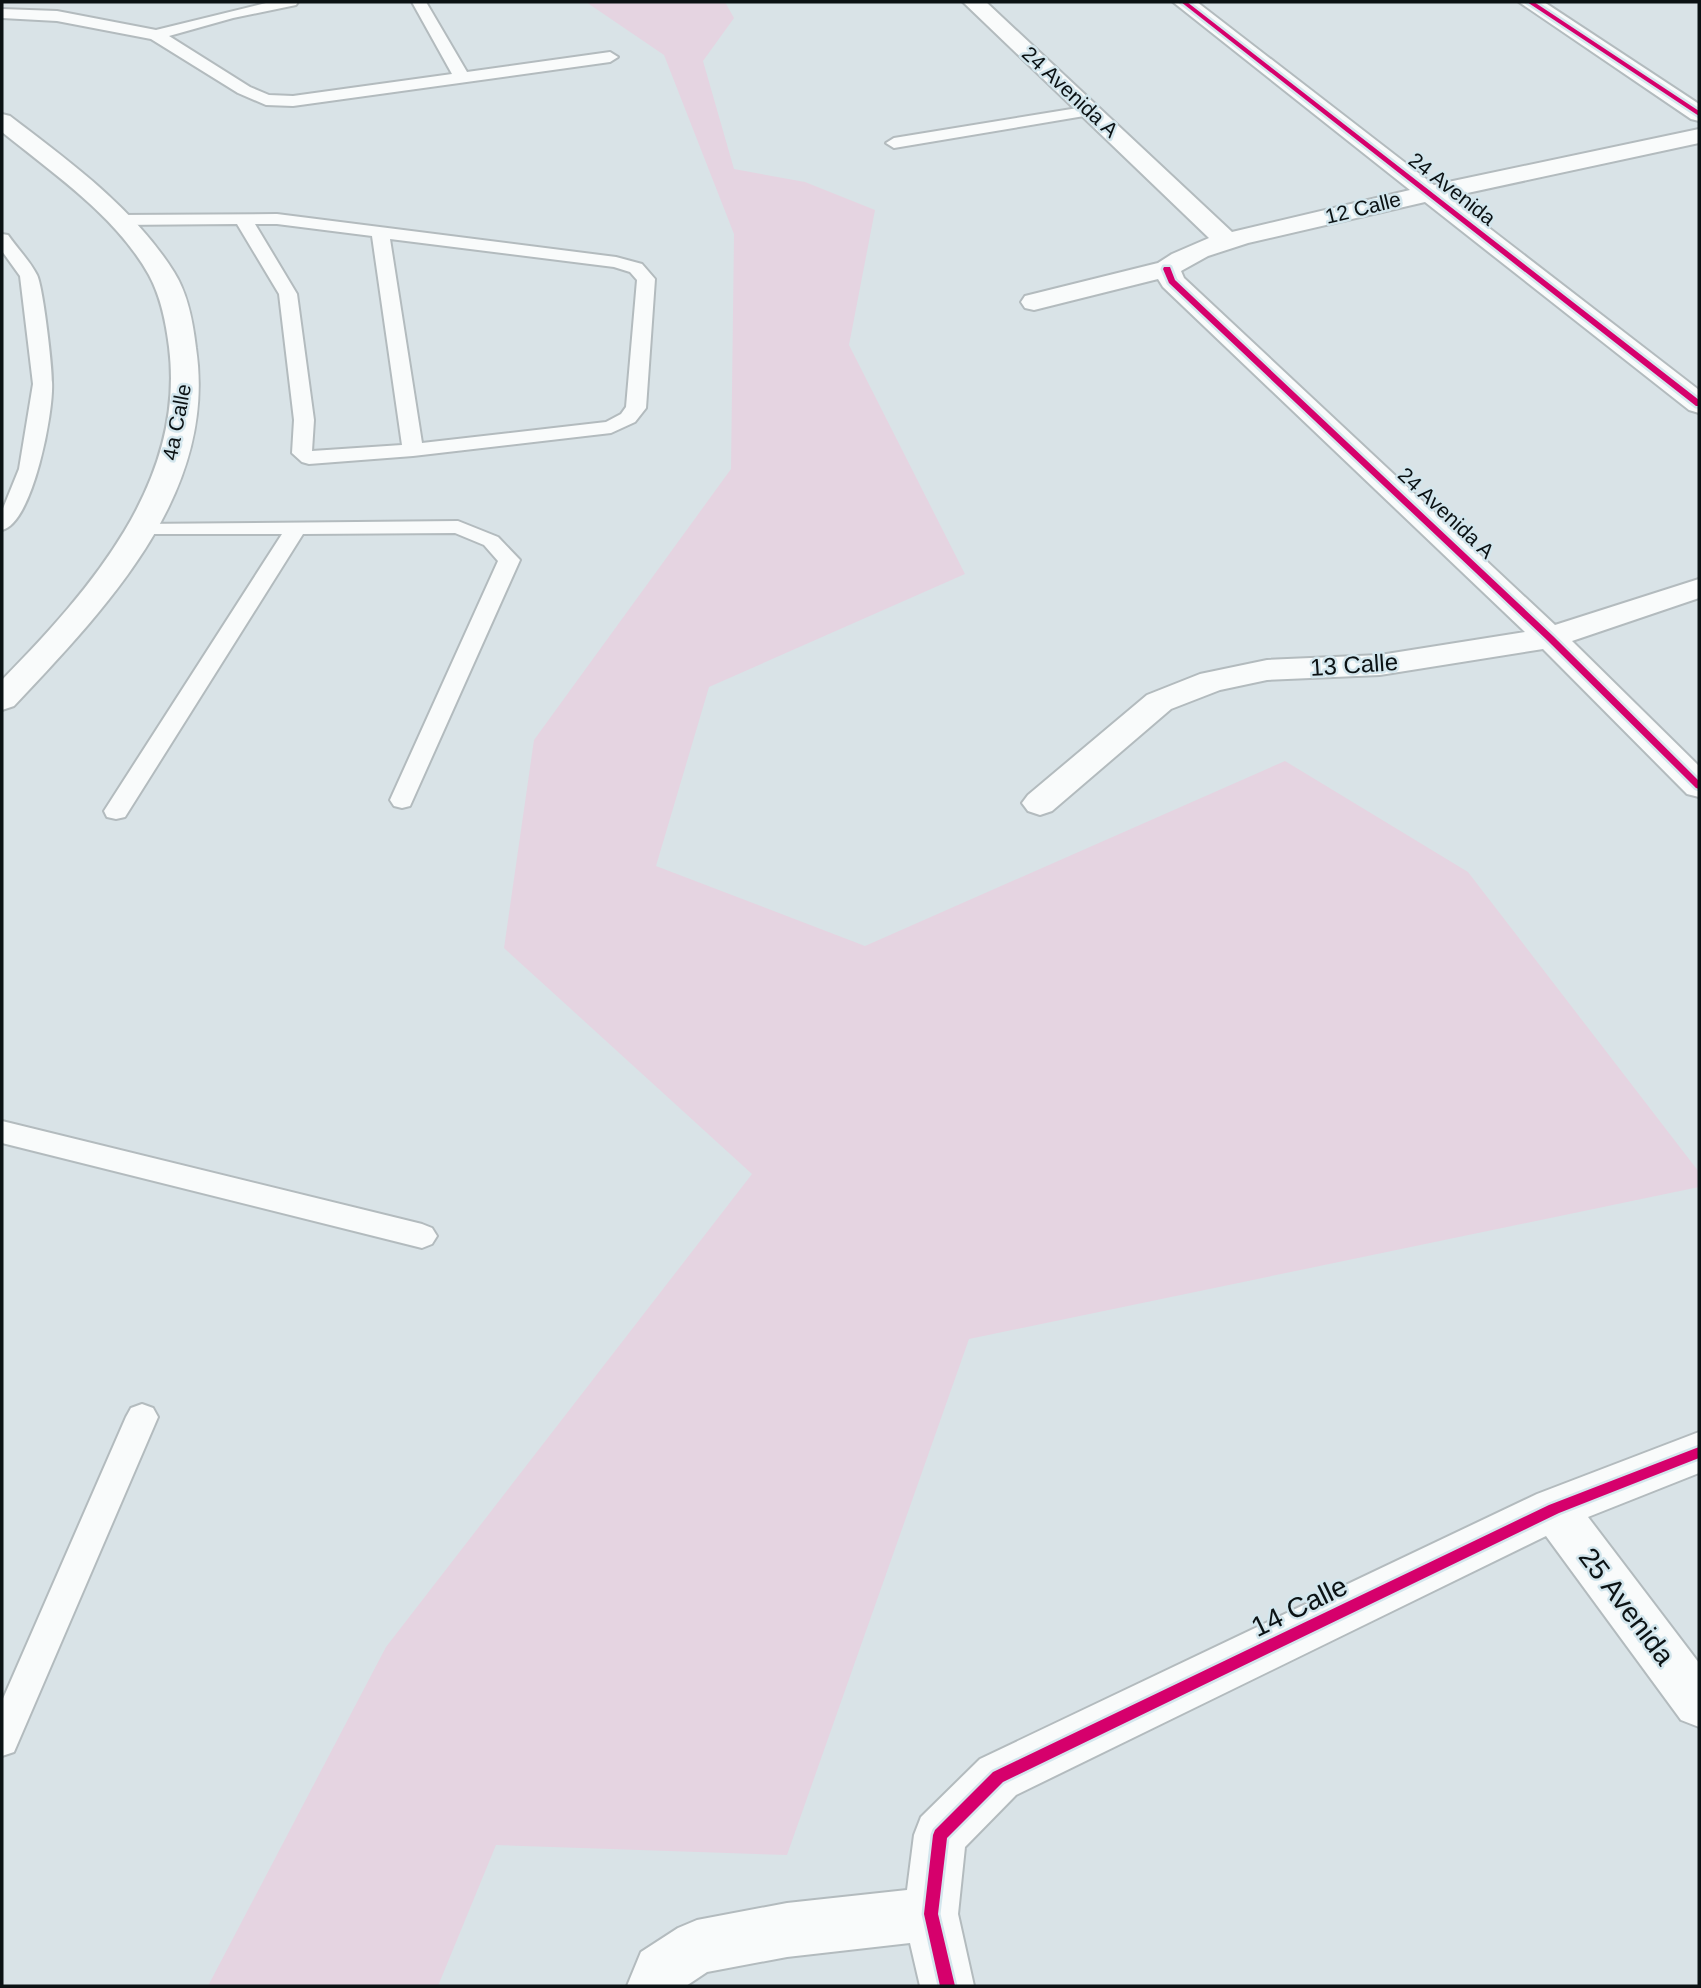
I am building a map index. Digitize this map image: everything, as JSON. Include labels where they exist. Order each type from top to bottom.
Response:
[{"type":"street","name":"24 Avenida A","points":[[974,2],[1227,241]]},
{"type":"street","name":"24 Avenida","points":[[1184,2],[1699,404]]},
{"type":"street","points":[[1530,2],[1699,114]]},
{"type":"street","name":"4a Calle","points":[[2,121],[74,178],[144,248],[163,276],[176,310],[187,357],[186,400],[177,442],[158,501],[143,528],[93,601],[2,699]]},
{"type":"street","name":"12 Calle","points":[[1034,302],[1167,269],[1176,262],[1227,241],[1426,193],[1699,136]]},
{"type":"street","name":"24 Avenida A","points":[[1167,269],[1172,281],[1549,638],[1699,786]]},
{"type":"street","name":"13 Calle","points":[[1040,803],[1159,702],[1212,681],[1267,670],[1380,666],[1549,638],[1699,588]]},
{"type":"street","name":"14 Calle","points":[[931,1914],[940,1835],[998,1777],[1554,1509],[1699,1452]]},
{"type":"street","name":"25 Avenida","points":[[1554,1509],[1699,1703]]},
{"type":"street","points":[[654,1986],[660,1971],[697,1947],[787,1930],[931,1914],[947,1986]]},
{"type":"lane","points":[[156,35],[231,14],[291,2]]},
{"type":"lane","points":[[419,2],[463,78]]},
{"type":"lane","points":[[2,14],[57,16],[156,35],[244,90],[266,100],[293,101],[610,57]]},
{"type":"lane","points":[[894,143],[1090,111]]},
{"type":"lane","points":[[117,220],[243,219],[276,219],[616,262],[636,268],[646,279],[636,408],[628,418],[611,427],[414,450],[309,458],[302,453],[304,420],[288,294],[243,219]]},
{"type":"lane","points":[[380,233],[414,450]]},
{"type":"lane","points":[[2,239],[29,276],[43,384],[29,469],[12,512],[2,524]]},
{"type":"lane","points":[[143,528],[458,527],[491,541],[509,560],[402,800]]},
{"type":"lane","points":[[117,811],[296,529]]},
{"type":"lane","points":[[2,1132],[422,1236]]},
{"type":"lane","points":[[2,1741],[142,1417]]},
{"type":"shaded area","points":[[586,2],[725,2],[734,18],[703,61],[734,169],[805,182],[875,210],[849,345],[965,574],[709,687],[656,866],[865,946],[1285,761],[1468,872],[1699,1172],[1699,1187],[969,1339],[787,1855],[496,1845],[438,1986],[208,1986],[386,1647],[752,1174],[504,948],[534,740],[731,469],[734,234],[664,55]]},
{"type":"cycle path","points":[[1184,2],[1699,404]]},
{"type":"cycle path","points":[[1530,2],[1699,114]]},
{"type":"cycle path","points":[[1167,269],[1172,281],[1550,638],[1699,786]]},
{"type":"cycle path","points":[[947,1986],[931,1914],[940,1835],[998,1777],[1554,1509],[1699,1452]]}]
